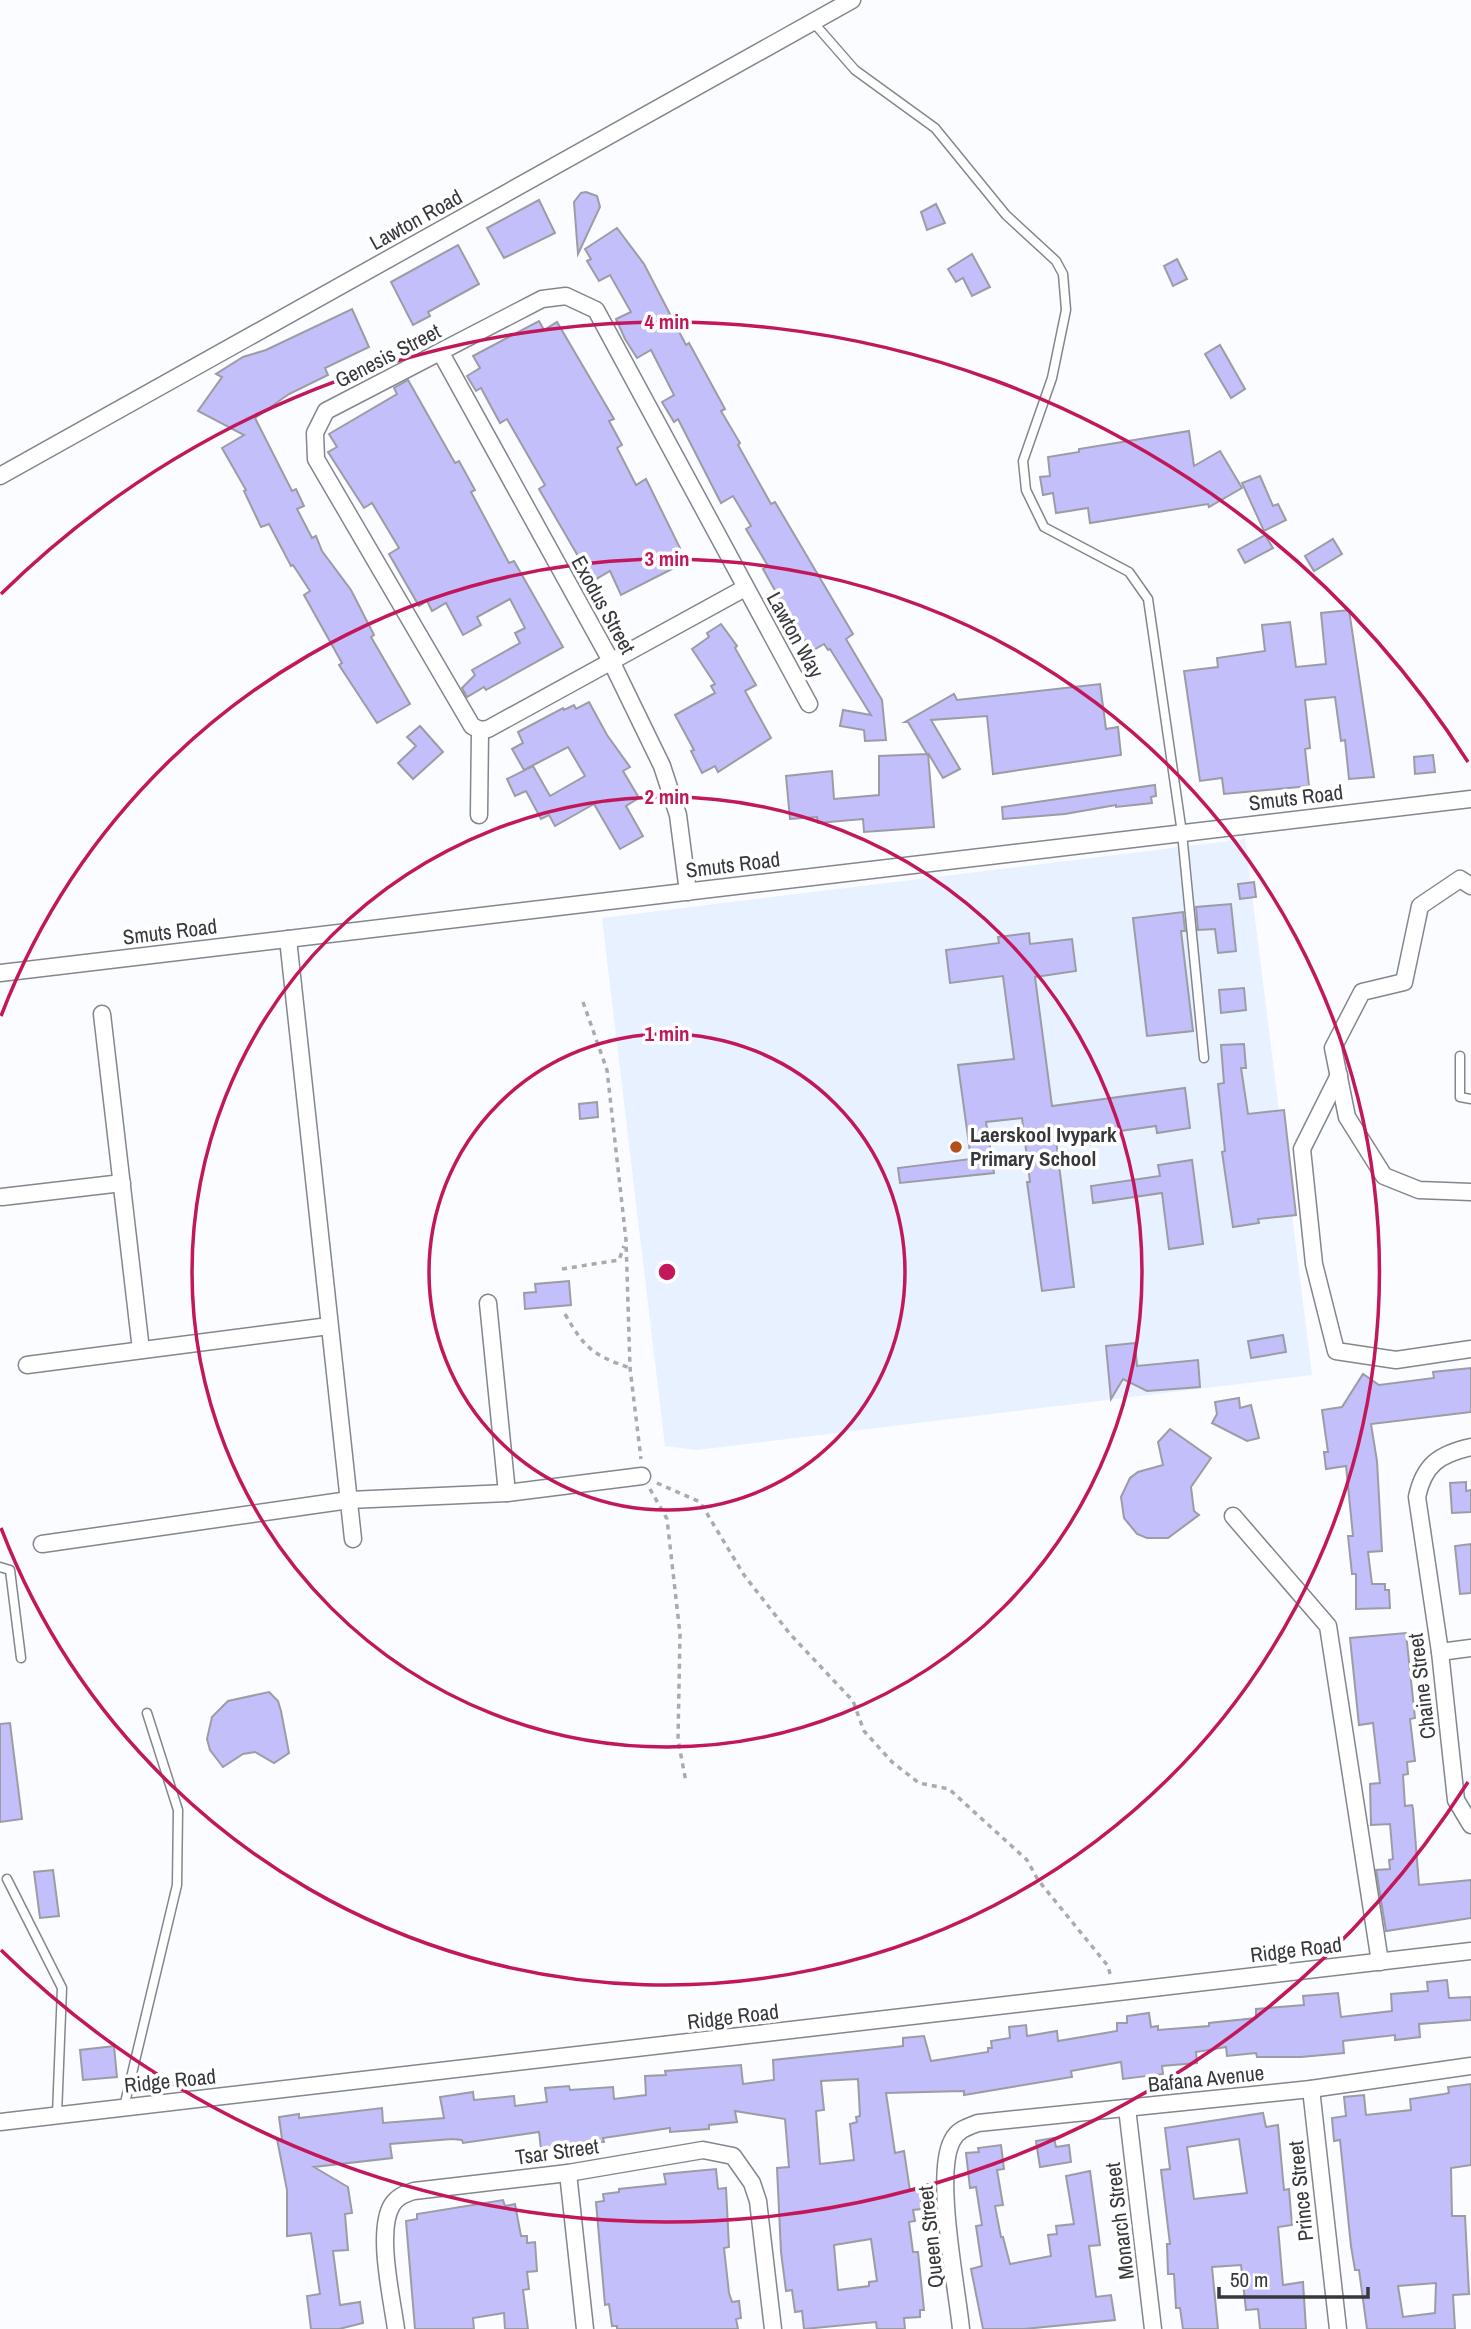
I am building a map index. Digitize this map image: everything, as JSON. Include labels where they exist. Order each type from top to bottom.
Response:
[{"type":"street","name":"Lawton Road","points":[[0,476],[852,0]]},
{"type":"street","name":"Genesis Street","points":[[480,730],[472,726],[316,459],[314,443],[326,411],[542,299],[566,296],[596,310],[745,588]]},
{"type":"street","name":"Exodus Street","points":[[441,353],[611,660],[666,778],[678,816],[688,892]]},
{"type":"street","points":[[479,815],[480,730],[488,729],[745,588]]},
{"type":"street","name":"Lawton Way","points":[[745,588],[809,704]]},
{"type":"street","name":"Smuts Road","points":[[0,973],[1471,799]]},
{"type":"street","points":[[1471,886],[1460,879],[1420,906],[1404,982],[1362,992],[1333,1048],[1348,1117],[1384,1176],[1419,1190],[1471,1192]]},
{"type":"street","points":[[288,939],[353,1539]]},
{"type":"street","points":[[102,1014],[141,1350]]},
{"type":"street","points":[[1339,1075],[1302,1149],[1314,1264],[1336,1351],[1396,1360],[1471,1349]]},
{"type":"street","points":[[2,1198],[122,1183]]},
{"type":"street","points":[[488,1303],[508,1493]]},
{"type":"street","points":[[27,1365],[330,1326]]},
{"type":"street","name":"Chaine Street","points":[[1468,1820],[1456,1800],[1440,1652],[1417,1497],[1427,1468],[1447,1452],[1471,1447]]},
{"type":"street","points":[[42,1544],[349,1500],[508,1493],[642,1476]]},
{"type":"street","points":[[1233,1516],[1328,1626],[1380,1962]]},
{"type":"street","points":[[1440,1652],[1471,1648]]},
{"type":"street","name":"Ridge Road","points":[[0,2122],[1471,1951]]},
{"type":"street","name":"Bafana Avenue","points":[[952,2141],[961,2129],[978,2123],[1311,2089],[1471,2066]]},
{"type":"street","name":"Prince Street","points":[[1311,2089],[1338,2329]]},
{"type":"street","name":"Monarch Street","points":[[1127,2108],[1153,2329]]},
{"type":"street","name":"Queen Street","points":[[952,2141],[945,2185],[961,2329]]},
{"type":"street","name":"Tsar Street","points":[[396,2329],[385,2238],[391,2206],[398,2197],[414,2191],[568,2173],[703,2150],[733,2156],[752,2183],[758,2201],[773,2329]]},
{"type":"street","points":[[568,2173],[584,2329]]},
{"type":"lane","points":[[813,22],[855,70],[935,128],[1006,215],[1056,261],[1063,274],[1066,310],[1062,338],[1052,378],[1023,461],[1026,490],[1044,527],[1129,572],[1148,599],[1182,833],[1204,1058]]},
{"type":"lane","points":[[1460,1056],[1460,1097],[1471,1099]]},
{"type":"lane","points":[[0,1567],[10,1570],[21,1658]]},
{"type":"lane","points":[[124,2107],[177,1885],[178,1810],[147,1713]]},
{"type":"lane","points":[[7,1879],[62,1988],[57,2115]]},
{"type":"path","points":[[583,1002],[607,1070],[626,1240],[630,1368],[642,1476],[667,1519],[680,1634],[678,1740],[686,1782]]},
{"type":"path","points":[[562,1269],[620,1260],[626,1240]]},
{"type":"path","points":[[565,1314],[579,1337],[598,1356],[630,1368]]},
{"type":"path","points":[[642,1476],[700,1502],[760,1595],[790,1634],[853,1701],[864,1731],[892,1762],[919,1783],[949,1789],[1027,1860],[1038,1880],[1108,1966],[1115,1993]]},
{"type":"shaded area","name":"Laerskool Ivypark Primary School","points":[[1245,839],[1312,1375],[697,1450],[665,1446],[602,918]]},
{"type":"building","points":[[581,193],[597,196],[600,207],[578,254],[574,202]]},
{"type":"building","points":[[539,200],[555,233],[504,258],[487,228]]},
{"type":"building","points":[[936,204],[945,223],[927,230],[921,212]]},
{"type":"building","points":[[617,228],[644,264],[686,345],[689,343],[725,409],[721,411],[740,443],[738,445],[771,504],[775,502],[853,634],[846,639],[882,700],[886,740],[865,741],[864,730],[840,726],[843,710],[871,715],[830,649],[824,644],[812,651],[791,619],[763,569],[768,566],[746,529],[751,526],[733,496],[721,503],[678,419],[674,422],[662,402],[674,395],[651,350],[637,358],[625,339],[616,319],[631,312],[610,275],[599,281],[587,261],[591,259],[585,249]]},
{"type":"building","points":[[458,245],[479,284],[428,312],[430,316],[413,325],[391,282]]},
{"type":"building","points":[[972,254],[990,287],[972,296],[963,278],[956,282],[948,269]]},
{"type":"building","points":[[1177,259],[1187,279],[1173,286],[1164,266]]},
{"type":"building","points":[[352,309],[369,347],[325,368],[328,375],[289,394],[255,418],[292,491],[296,489],[304,506],[297,509],[312,538],[316,536],[322,551],[351,590],[374,635],[371,637],[410,704],[377,723],[339,665],[342,663],[304,595],[310,591],[293,565],[291,566],[269,524],[261,527],[244,491],[246,490],[222,448],[244,435],[198,411],[222,377],[216,374],[243,357],[266,350]]},
{"type":"building","points":[[539,321],[544,330],[557,322],[614,419],[609,421],[622,445],[617,448],[636,485],[646,479],[680,548],[665,557],[672,569],[621,595],[610,571],[586,585],[572,560],[578,556],[539,489],[545,485],[507,419],[500,423],[481,388],[476,391],[467,376],[480,368],[473,356]]},
{"type":"building","points":[[1220,345],[1245,389],[1231,398],[1205,354]]},
{"type":"building","points":[[408,380],[455,463],[459,461],[475,490],[471,492],[509,563],[514,561],[563,647],[486,690],[484,687],[467,697],[462,688],[475,675],[472,670],[520,643],[515,633],[525,628],[510,599],[477,617],[481,625],[463,635],[446,603],[432,611],[427,601],[419,606],[389,554],[399,548],[372,503],[364,508],[328,452],[337,447],[329,434],[397,394],[394,388]]},
{"type":"building","points":[[1189,431],[1194,466],[1220,451],[1242,488],[1209,507],[1208,504],[1090,523],[1088,508],[1056,513],[1053,493],[1043,495],[1040,477],[1050,476],[1048,457],[1079,452],[1079,449]]},
{"type":"building","points":[[1260,476],[1273,506],[1278,504],[1286,520],[1264,531],[1242,483]]},
{"type":"building","points":[[1265,535],[1273,548],[1245,563],[1238,550]]},
{"type":"building","points":[[1333,539],[1342,554],[1314,571],[1305,556]]},
{"type":"building","points":[[1349,610],[1374,777],[1349,779],[1345,740],[1341,741],[1335,697],[1305,700],[1310,748],[1305,749],[1309,786],[1224,794],[1222,778],[1200,781],[1184,671],[1218,667],[1217,658],[1265,651],[1262,625],[1290,622],[1296,667],[1326,664],[1321,613]]},
{"type":"building","points":[[721,624],[737,646],[735,648],[756,685],[745,691],[771,738],[718,772],[715,766],[702,773],[691,751],[694,750],[675,715],[715,693],[711,686],[715,684],[692,649],[709,637],[707,633]]},
{"type":"building","points":[[1100,684],[1106,729],[1118,727],[1121,755],[993,774],[987,716],[931,720],[960,769],[943,778],[928,753],[934,827],[864,832],[863,819],[818,823],[817,817],[790,819],[786,776],[832,771],[834,799],[879,795],[879,756],[927,754],[908,722],[905,722],[954,694],[957,700]]},
{"type":"building","points":[[589,702],[607,735],[630,767],[623,771],[639,798],[626,806],[643,836],[620,849],[594,804],[555,826],[549,815],[541,819],[526,791],[515,796],[507,779],[533,766],[550,796],[585,776],[568,747],[524,770],[512,749],[523,743],[518,732],[563,708],[564,710],[574,705],[576,709]]},
{"type":"building","points":[[420,726],[443,752],[413,779],[398,763],[416,746],[407,737]]},
{"type":"building","points":[[1433,755],[1435,772],[1415,774],[1414,757]]},
{"type":"building","points":[[1155,785],[1156,796],[1151,797],[1152,803],[1003,819],[1002,807]]},
{"type":"building","points":[[1254,882],[1256,897],[1240,899],[1238,884]]},
{"type":"building","points":[[1231,904],[1236,951],[1218,953],[1215,929],[1198,930],[1196,907]]},
{"type":"building","points":[[1183,912],[1185,931],[1181,931],[1193,1031],[1147,1036],[1133,918]]},
{"type":"building","points":[[1029,933],[1030,944],[1072,939],[1076,971],[1035,977],[1052,1106],[1185,1088],[1190,1128],[1157,1133],[1156,1126],[1056,1140],[1074,1287],[1042,1291],[1027,1182],[1030,1182],[1022,1118],[986,1122],[994,1173],[900,1183],[898,1168],[971,1159],[958,1065],[1014,1059],[1003,976],[950,983],[946,950],[999,943],[998,937]]},
{"type":"building","points":[[1244,988],[1246,1010],[1221,1013],[1219,990]]},
{"type":"building","points":[[1244,1044],[1246,1068],[1241,1068],[1248,1114],[1284,1110],[1296,1215],[1258,1219],[1259,1223],[1233,1227],[1222,1152],[1225,1151],[1218,1084],[1224,1083],[1221,1045]]},
{"type":"building","points":[[597,1102],[598,1117],[580,1119],[579,1104]]},
{"type":"building","points":[[1192,1160],[1203,1244],[1169,1249],[1162,1193],[1093,1203],[1091,1186],[1160,1176],[1158,1165]]},
{"type":"building","points":[[569,1281],[571,1305],[525,1309],[524,1293],[536,1292],[535,1284]]},
{"type":"building","points":[[1283,1335],[1286,1352],[1251,1358],[1248,1341]]},
{"type":"building","points":[[1135,1343],[1137,1366],[1198,1360],[1200,1387],[1147,1391],[1123,1379],[1111,1399],[1106,1346]]},
{"type":"building","points":[[1471,1368],[1471,1412],[1371,1424],[1377,1461],[1382,1551],[1368,1552],[1372,1584],[1385,1584],[1385,1590],[1389,1590],[1390,1608],[1356,1609],[1356,1574],[1352,1574],[1348,1536],[1353,1536],[1346,1466],[1326,1469],[1324,1452],[1328,1452],[1322,1410],[1342,1407],[1363,1374],[1379,1385],[1434,1378],[1433,1372]]},
{"type":"building","points":[[1239,1398],[1240,1408],[1251,1405],[1259,1438],[1247,1441],[1212,1423],[1217,1414],[1215,1402]]},
{"type":"building","points":[[1170,1429],[1211,1458],[1191,1487],[1194,1511],[1199,1515],[1168,1538],[1147,1538],[1137,1534],[1124,1518],[1121,1497],[1130,1478],[1138,1472],[1163,1465],[1158,1442]]},
{"type":"building","points":[[1466,1482],[1466,1491],[1471,1490],[1471,1512],[1452,1513],[1450,1483]]},
{"type":"building","points":[[1471,1544],[1471,1593],[1460,1594],[1455,1546]]},
{"type":"building","points":[[1406,1633],[1415,1718],[1410,1719],[1415,1761],[1407,1762],[1408,1774],[1403,1775],[1405,1806],[1412,1805],[1413,1809],[1419,1885],[1471,1880],[1471,1918],[1386,1931],[1376,1870],[1390,1869],[1389,1860],[1393,1859],[1390,1824],[1371,1825],[1370,1784],[1380,1783],[1373,1723],[1359,1725],[1350,1638]]},
{"type":"building","points":[[269,1692],[278,1701],[289,1753],[274,1763],[255,1752],[243,1754],[223,1767],[210,1750],[207,1739],[212,1717],[228,1701]]},
{"type":"building","points":[[10,1723],[22,1819],[0,1822],[0,1724]]},
{"type":"building","points":[[53,1870],[59,1916],[40,1918],[34,1872]]},
{"type":"building","points":[[1447,1980],[1449,1998],[1471,1997],[1471,2020],[1419,2024],[1420,2037],[1395,2040],[1395,2035],[1343,2041],[1344,2053],[1301,2057],[1257,2057],[1256,2053],[1227,2056],[1226,2047],[1196,2052],[1197,2063],[1162,2066],[1163,2074],[1123,2079],[1121,2062],[1071,2071],[1072,2077],[964,2095],[964,2091],[886,2093],[895,2153],[904,2151],[910,2191],[920,2190],[922,2209],[913,2210],[915,2221],[909,2222],[913,2252],[918,2252],[924,2310],[920,2310],[920,2317],[904,2318],[905,2329],[877,2329],[876,2322],[804,2329],[802,2311],[795,2312],[792,2290],[786,2291],[781,2252],[777,2168],[789,2167],[785,2119],[735,2111],[737,2122],[709,2125],[709,2129],[670,2132],[670,2128],[603,2138],[604,2142],[541,2149],[539,2132],[463,2143],[462,2140],[452,2139],[390,2144],[392,2158],[314,2167],[348,2187],[352,2213],[345,2214],[348,2250],[333,2251],[340,2305],[360,2302],[363,2323],[339,2329],[311,2329],[307,2296],[320,2294],[311,2233],[287,2236],[287,2190],[277,2139],[282,2139],[279,2117],[299,2114],[299,2118],[382,2108],[383,2123],[444,2118],[440,2097],[473,2092],[474,2100],[514,2096],[515,2106],[547,2102],[545,2088],[569,2086],[570,2090],[613,2087],[614,2099],[646,2095],[645,2076],[666,2075],[665,2071],[741,2065],[743,2084],[774,2080],[773,2060],[903,2046],[903,2038],[924,2036],[931,2061],[988,2052],[988,2048],[992,2048],[991,2041],[1010,2038],[1009,2027],[1026,2025],[1027,2036],[1057,2031],[1058,2041],[1117,2031],[1117,2023],[1127,2023],[1127,2016],[1149,2013],[1151,2027],[1158,2026],[1158,2030],[1209,2026],[1209,2023],[1256,2018],[1256,2009],[1304,2005],[1303,1996],[1338,1993],[1341,2017],[1392,2011],[1391,1994],[1428,1991],[1427,1982]],"holes":[[[858,2079],[860,2116],[856,2117],[857,2122],[850,2124],[854,2160],[820,2164],[816,2111],[824,2110],[821,2081]],[[871,2239],[877,2281],[869,2282],[869,2286],[838,2290],[834,2245]]]},
{"type":"building","points":[[114,2046],[117,2077],[83,2080],[80,2050]]},
{"type":"building","points":[[1471,2084],[1471,2165],[1451,2168],[1452,2216],[1465,2216],[1469,2294],[1453,2295],[1455,2329],[1367,2329],[1359,2270],[1355,2270],[1351,2246],[1340,2140],[1334,2141],[1332,2118],[1346,2116],[1344,2097],[1364,2095],[1366,2115],[1411,2110],[1410,2099],[1449,2093],[1448,2087]],"holes":[[[1436,2283],[1435,2313],[1403,2317],[1398,2286]]]},
{"type":"building","points":[[1263,2113],[1266,2127],[1278,2125],[1284,2190],[1289,2189],[1292,2225],[1278,2227],[1283,2285],[1303,2282],[1306,2329],[1260,2329],[1258,2309],[1246,2310],[1241,2265],[1212,2267],[1218,2329],[1183,2329],[1180,2308],[1176,2308],[1174,2274],[1168,2274],[1167,2244],[1170,2244],[1161,2170],[1170,2169],[1165,2128]],"holes":[[[1239,2139],[1247,2193],[1194,2199],[1187,2147]]]},
{"type":"building","points":[[1054,2138],[1056,2147],[1069,2145],[1071,2162],[1040,2167],[1036,2141]]},
{"type":"building","points":[[1001,2145],[1004,2169],[997,2170],[1003,2205],[995,2206],[1010,2264],[1051,2256],[1048,2235],[1057,2234],[1056,2226],[1074,2224],[1066,2176],[1090,2171],[1100,2245],[1089,2246],[1096,2297],[1111,2295],[1115,2320],[1024,2329],[983,2329],[971,2269],[982,2266],[976,2226],[982,2225],[976,2187],[970,2188],[966,2153],[979,2152],[978,2148]]},
{"type":"building","points":[[716,2169],[718,2189],[726,2188],[729,2247],[724,2248],[729,2293],[732,2302],[739,2301],[741,2318],[736,2319],[738,2329],[617,2329],[617,2326],[612,2326],[609,2304],[605,2305],[596,2202],[604,2201],[603,2194],[619,2192],[619,2189],[666,2184],[664,2174]]},
{"type":"building","points":[[503,2200],[505,2206],[515,2204],[521,2236],[527,2236],[527,2243],[535,2242],[537,2271],[527,2272],[529,2289],[523,2290],[528,2329],[505,2329],[504,2313],[473,2318],[474,2329],[415,2329],[406,2221],[417,2219],[417,2214]]},
{"type":"place","name":"Laerskool Ivypark Primary School","points":[[956,1147]]}]
